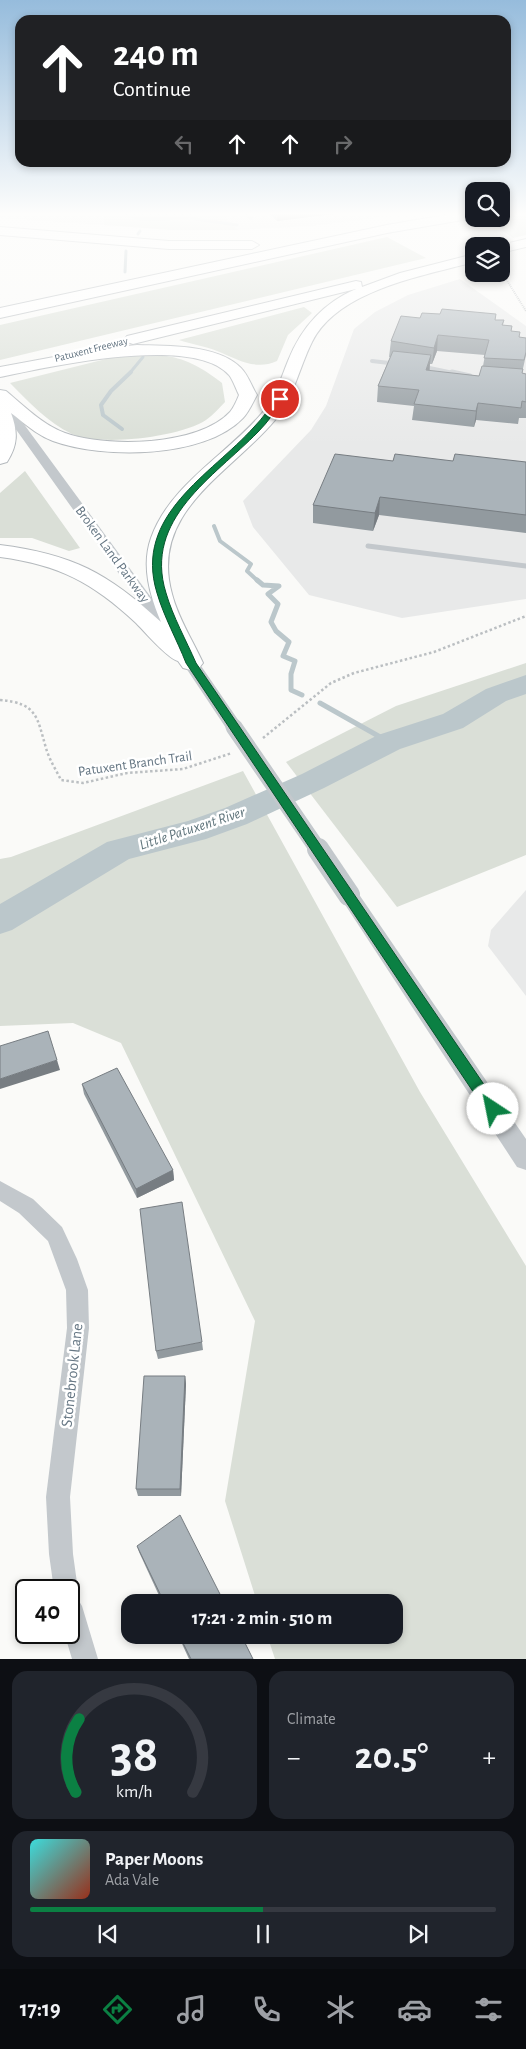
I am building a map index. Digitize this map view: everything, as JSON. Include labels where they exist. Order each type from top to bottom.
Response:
[{"type":"highway","points":[[0,313],[99,291]]},
{"type":"highway","name":"Patuxent Freeway","points":[[0,372],[332,291]]},
{"type":"highway","points":[[191,663],[161,593],[157,561],[160,539],[178,506],[270,414],[289,382],[305,340],[320,320],[331,310],[365,291]]},
{"type":"highway","points":[[0,372],[117,351],[168,350],[198,355],[223,364],[240,378],[248,395],[246,403],[231,420],[202,435],[166,444],[130,447],[92,445],[58,436],[44,429],[0,397]]},
{"type":"highway","points":[[0,406],[9,430],[8,440],[0,458]]},
{"type":"highway","points":[[0,550],[38,556],[68,565],[94,577],[114,591],[191,663]]},
{"type":"street","name":"Broken Land Parkway","points":[[0,397],[191,663],[526,1159]]},
{"type":"street","name":"Stonebrook Lane","points":[[0,1190],[26,1206],[55,1234],[67,1259],[76,1290],[78,1328],[58,1497],[64,1579]]},
{"type":"street","points":[[80,1642],[85,1659]]},
{"type":"lane","points":[[372,361],[403,364]]},
{"type":"lane","points":[[412,365],[479,378]]},
{"type":"lane","points":[[368,546],[526,566]]},
{"type":"path","points":[[514,291],[526,311]]},
{"type":"path","points":[[260,740],[332,683],[354,674],[434,652],[526,616]]},
{"type":"path","name":"Patuxent Branch Trail","points":[[0,700],[11,701],[29,710],[39,718],[46,750],[61,780],[83,783],[127,773],[183,769],[240,750]]},
{"type":"shaded area","points":[[148,291],[286,291],[0,360],[0,325]]},
{"type":"shaded area","points":[[420,291],[477,291],[526,326],[526,599],[402,618],[309,595],[253,527],[243,501],[311,430],[326,406],[354,329],[375,312],[408,295]]},
{"type":"shaded area","points":[[304,307],[312,313],[288,335],[277,361],[269,364],[246,363],[212,349],[179,340]]},
{"type":"shaded area","points":[[160,355],[186,361],[214,377],[222,383],[225,402],[206,420],[178,431],[140,438],[102,440],[85,438],[63,429],[39,412],[10,383],[118,356]]},
{"type":"shaded area","points":[[25,471],[80,548],[69,551],[32,538],[0,538],[0,493]]},
{"type":"shaded area","points":[[526,663],[526,855],[397,907],[286,762],[396,706]]},
{"type":"shaded area","points":[[243,771],[420,1092],[526,1266],[526,1659],[275,1659],[270,1644],[403,1644],[403,1594],[254,1594],[225,1501],[255,1321],[121,1043],[73,1023],[0,1026],[0,859],[11,857]]},
{"type":"shaded area","points":[[526,890],[526,996],[488,946],[491,930]]},
{"type":"building","points":[[442,309],[496,314],[495,320],[504,320],[502,325],[512,326],[511,331],[520,332],[519,337],[526,338],[524,360],[484,358],[489,340],[438,335],[434,348],[391,341],[401,316],[420,318],[422,313],[440,314]]},
{"type":"building","points":[[393,351],[431,355],[426,370],[479,376],[482,366],[523,369],[522,373],[526,374],[526,402],[522,401],[521,408],[478,403],[476,411],[414,404],[419,390],[378,386]]},
{"type":"building","points":[[335,454],[393,461],[395,454],[453,461],[455,454],[526,462],[526,515],[380,497],[375,513],[313,505]]},
{"type":"building","points":[[48,1031],[57,1060],[0,1079],[0,1046]]},
{"type":"building","points":[[117,1068],[173,1170],[136,1189],[82,1084]]},
{"type":"building","points":[[182,1202],[202,1342],[156,1351],[140,1209]]},
{"type":"building","points":[[144,1376],[185,1376],[180,1489],[136,1489]]},
{"type":"building","points":[[180,1515],[220,1594],[160,1594],[137,1546]]},
{"type":"building","points":[[184,1644],[246,1644],[253,1659],[191,1659]]},
{"type":"waterway","points":[[129,374],[143,357]]},
{"type":"waterway","points":[[122,429],[103,415],[101,405],[111,391],[129,374]]},
{"type":"waterway","points":[[214,526],[220,541],[251,564],[247,571],[258,581]]},
{"type":"waterway","points":[[257,580],[263,585],[279,586],[268,594],[278,604],[271,622],[276,631],[289,642],[283,656],[295,661],[291,674],[291,690],[302,695]]},
{"type":"waterway","name":"Little Patuxent River","points":[[0,921],[119,850],[194,831],[236,816],[313,781],[389,742],[453,721],[496,695],[526,684]]},
{"type":"waterway","points":[[320,703],[389,742]]},
{"type":"route","points":[[280,399],[257,429],[192,490],[169,520],[160,539],[157,561],[161,593],[191,663],[493,1109]]}]
